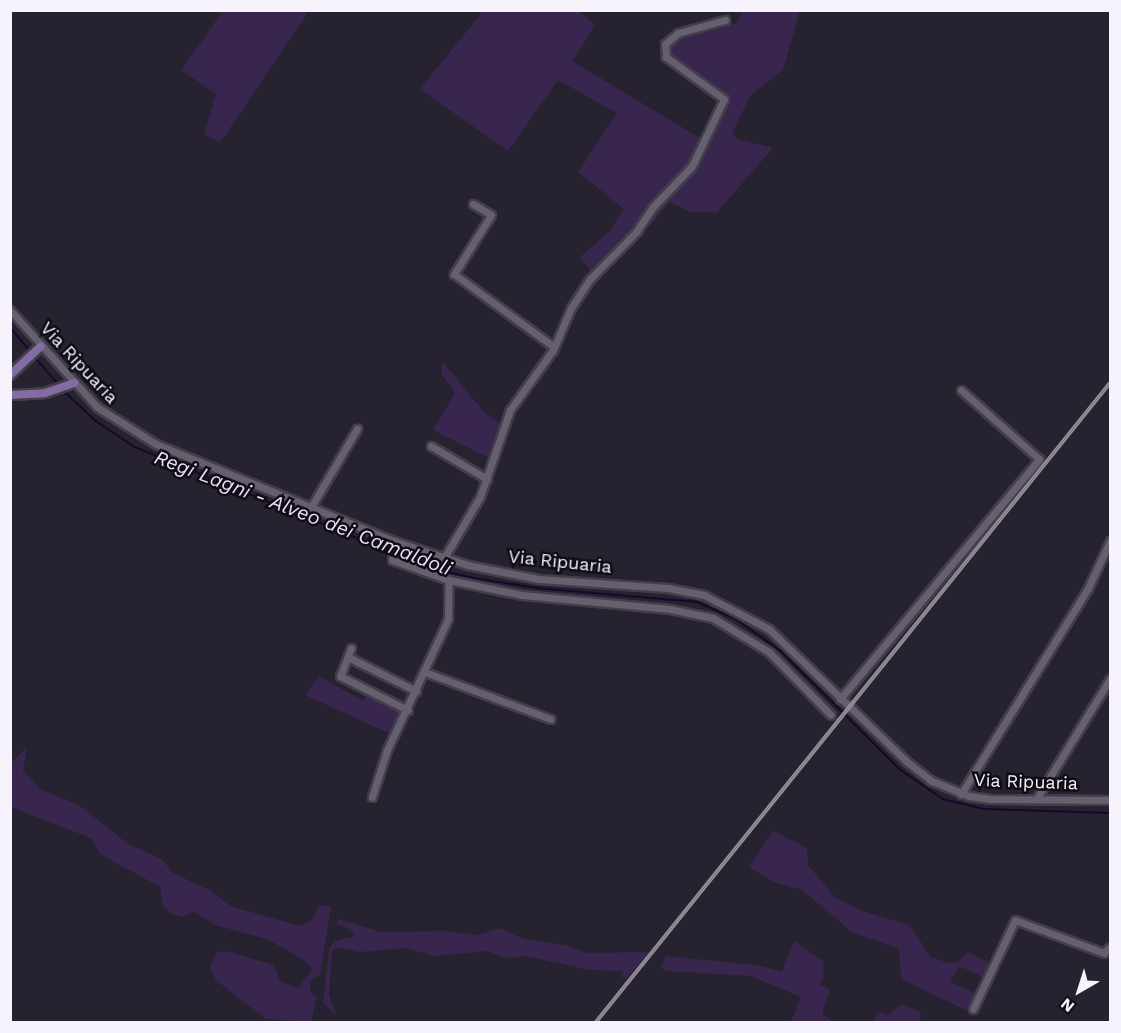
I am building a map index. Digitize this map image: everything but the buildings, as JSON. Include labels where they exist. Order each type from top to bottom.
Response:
[{"type":"main road","points":[[10,375],[27,356],[41,346]]},
{"type":"main road","points":[[10,395],[54,391],[71,384]]},
{"type":"street","points":[[444,558],[487,479],[510,410],[554,347],[570,308],[590,279],[636,232],[652,208],[692,166],[724,99],[666,57],[665,44],[678,33],[724,20]]},
{"type":"street","points":[[473,204],[491,215],[454,274],[554,347]]},
{"type":"street","name":"Via Ripuaria","points":[[10,310],[71,384],[109,417],[135,434],[310,507],[392,547],[539,579],[668,588],[704,595],[769,629],[921,774],[961,794],[991,799],[1110,800]]},
{"type":"street","points":[[840,699],[1039,459],[961,390]]},
{"type":"street","points":[[310,507],[357,429]]},
{"type":"street","points":[[430,446],[487,479]]},
{"type":"street","points":[[961,794],[1088,588],[1110,540]]},
{"type":"street","points":[[392,547],[395,562],[449,580],[522,595],[704,615],[731,626],[769,652],[831,715]]},
{"type":"street","points":[[372,797],[387,750],[408,710],[448,619],[449,580]]},
{"type":"street","points":[[351,648],[340,676],[408,710]]},
{"type":"street","points":[[352,659],[416,691]]},
{"type":"street","points":[[425,672],[551,718]]},
{"type":"street","points":[[1037,798],[1110,679]]},
{"type":"street","points":[[973,1009],[1015,920],[1104,953],[1110,948]]},
{"type":"shaded area","points":[[303,10],[307,14],[220,143],[204,134],[216,94],[181,70],[223,11]]},
{"type":"shaded area","points":[[483,11],[579,11],[595,25],[572,61],[705,141],[630,237],[593,274],[580,257],[610,231],[624,209],[578,172],[617,113],[558,80],[508,151],[420,89]]},
{"type":"shaded area","points":[[743,11],[800,11],[783,70],[750,96],[732,134],[738,139],[773,148],[717,212],[692,212],[669,202],[650,226],[646,223],[658,206],[706,149],[727,95],[671,57],[669,47],[680,35],[737,23]]},
{"type":"shaded area","points":[[443,362],[483,411],[502,425],[493,460],[433,430],[455,393],[441,374]]},
{"type":"shaded area","points":[[319,676],[363,701],[368,693],[405,710],[393,735],[305,695]]},
{"type":"shaded area","points":[[27,747],[23,771],[40,789],[79,805],[128,844],[162,859],[173,873],[209,890],[232,907],[301,926],[311,921],[319,905],[331,906],[320,975],[311,980],[310,992],[317,997],[311,1022],[266,1019],[216,980],[210,967],[216,953],[226,951],[274,965],[280,981],[298,988],[313,969],[302,959],[267,939],[215,925],[193,911],[183,917],[172,914],[163,906],[160,887],[100,854],[91,838],[11,807],[11,763]]},
{"type":"shaded area","points":[[773,831],[807,848],[808,865],[835,897],[862,911],[909,925],[931,957],[948,963],[959,962],[968,952],[992,965],[987,978],[959,966],[950,982],[978,995],[970,1012],[901,979],[899,949],[852,932],[802,890],[774,882],[749,867]]},
{"type":"shaded area","points":[[339,919],[381,932],[444,931],[478,935],[500,928],[523,939],[566,945],[587,953],[649,952],[628,977],[622,978],[623,971],[590,970],[526,956],[508,958],[486,951],[435,956],[405,948],[359,952],[337,947],[332,951],[329,994],[336,1015],[323,1003],[329,949],[334,941],[355,936],[352,930],[336,923]]},
{"type":"shaded area","points":[[794,941],[824,962],[823,979],[819,984],[830,989],[822,1014],[833,1022],[791,1022],[801,997],[751,976],[665,971],[661,967],[666,956],[756,965],[782,972]]},
{"type":"shaded area","points":[[903,1004],[921,1013],[920,1022],[874,1022],[877,1012],[888,1015]]},
{"type":"waterway","name":"Regi Lagni - Alveo dei Camaldoli","points":[[10,327],[31,352]]},
{"type":"waterway","name":"Regi Lagni - Alveo dei Camaldoli","points":[[34,356],[58,384]]},
{"type":"waterway","name":"Regi Lagni - Alveo dei Camaldoli","points":[[63,390],[96,421],[135,447],[389,551]]},
{"type":"waterway","name":"Regi Lagni - Alveo dei Camaldoli","points":[[397,554],[447,572],[537,588],[697,602],[736,619],[781,651],[901,770],[943,799],[984,809],[1110,813]]},
{"type":"railway","points":[[596,1022],[1110,383]]}]
